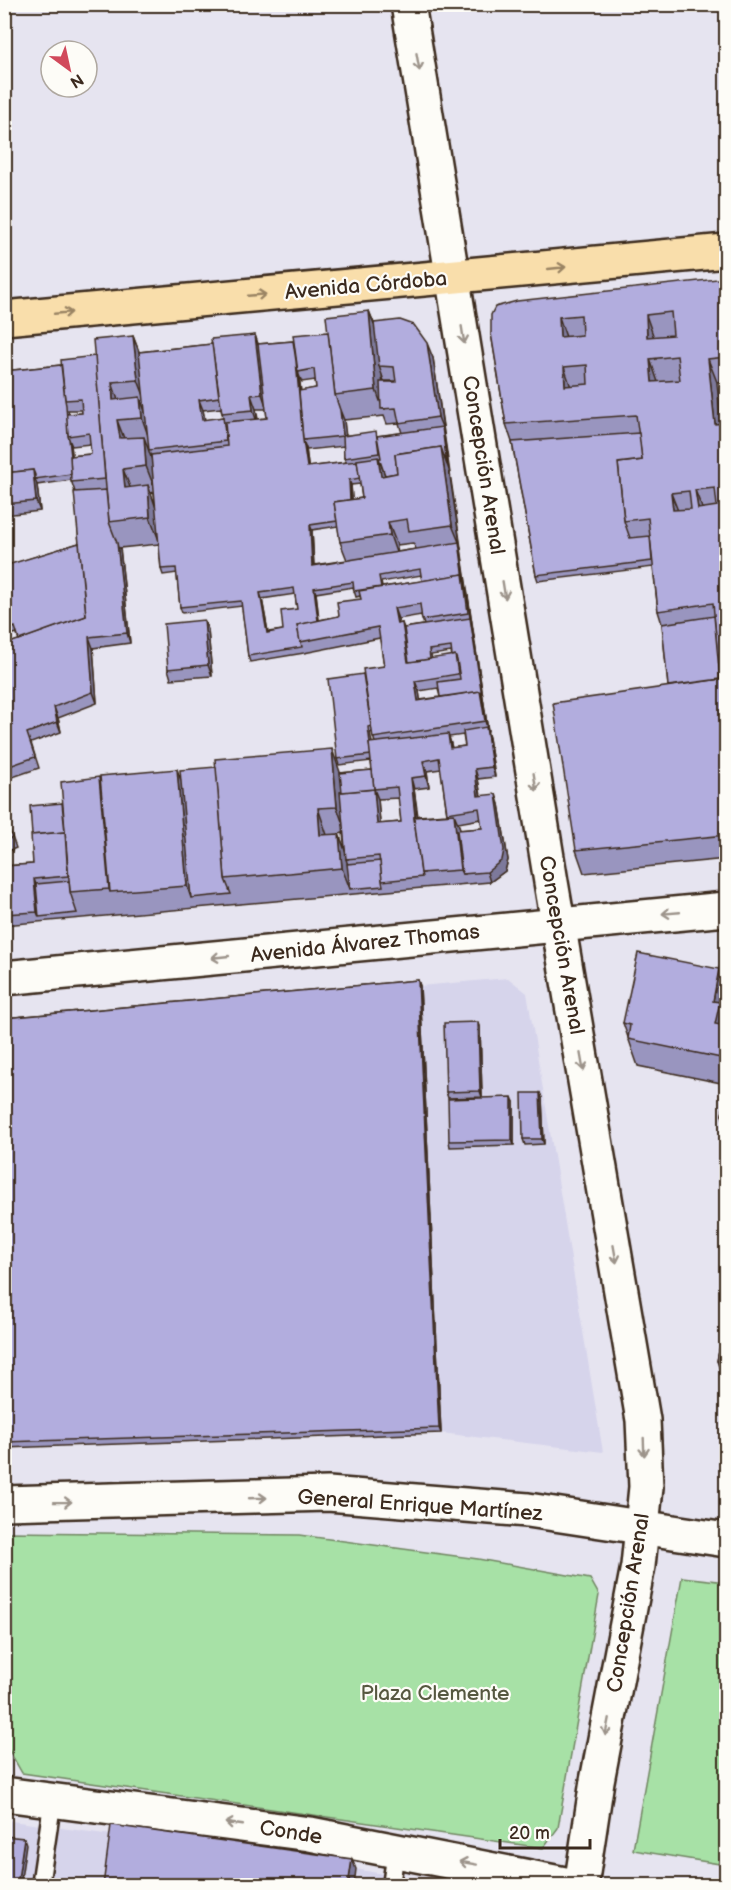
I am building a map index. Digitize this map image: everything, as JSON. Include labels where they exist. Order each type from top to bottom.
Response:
[{"type":"main road","name":"Avenida Córdoba","points":[[4,318],[726,251]]},
{"type":"street","name":"Concepción Arenal","points":[[408,4],[558,924],[643,1420],[646,1487],[638,1566],[597,1780],[581,1886]]},
{"type":"street","name":"Avenida Álvarez Thomas","points":[[4,978],[726,909]]},
{"type":"street","name":"General Enrique Martínez","points":[[4,1503],[328,1494],[528,1510],[726,1540]]},
{"type":"street","name":"Conde","points":[[4,1794],[53,1798],[310,1834],[575,1886]]},
{"type":"lane","points":[[40,1886],[53,1798]]},
{"type":"lane","points":[[391,1886],[396,1850]]},
{"type":"shaded area","points":[[508,978],[527,993],[603,1452],[441,1433],[4,1024]]},
{"type":"shaded area","points":[[4,1820],[356,1869],[442,1885],[5,1885]]},
{"type":"green space","name":"Plaza Clemente","points":[[7,1532],[299,1535],[478,1559],[590,1579],[599,1595],[558,1828],[543,1848],[22,1773],[5,1743]]},
{"type":"green space","points":[[682,1577],[726,1582],[726,1865],[633,1850]]},
{"type":"building","points":[[726,278],[726,357],[708,359],[715,424],[726,423],[726,835],[576,850],[553,703],[720,679],[713,603],[658,611],[648,518],[624,521],[618,463],[642,460],[636,415],[506,424],[491,333],[491,315],[495,307],[517,301]],"holes":[[[671,312],[673,335],[647,337],[646,315]],[[581,315],[582,335],[560,337],[559,317]],[[677,356],[680,380],[652,382],[650,359]],[[587,365],[588,384],[565,386],[564,367]],[[715,488],[717,506],[698,509],[695,490]],[[689,491],[691,509],[673,510],[671,493]]]},
{"type":"building","points":[[369,311],[376,390],[335,395],[326,316]]},
{"type":"building","points":[[400,320],[414,325],[427,343],[438,417],[399,423],[396,408],[381,409],[380,382],[396,382],[394,367],[379,366],[374,323]]},
{"type":"building","points":[[328,332],[335,395],[340,410],[343,436],[303,440],[299,391],[316,388],[314,369],[298,372],[293,335]]},
{"type":"building","points":[[255,335],[262,394],[251,395],[253,410],[222,413],[211,339]]},
{"type":"building","points":[[133,336],[138,380],[112,382],[113,400],[140,397],[142,418],[117,420],[120,438],[144,437],[146,466],[123,469],[125,488],[148,485],[150,517],[109,522],[93,340]]},
{"type":"building","points":[[293,341],[307,467],[357,461],[360,478],[349,480],[350,500],[334,502],[337,521],[310,525],[312,566],[459,542],[464,579],[463,574],[422,581],[420,569],[379,576],[381,587],[354,591],[353,582],[314,588],[318,621],[297,625],[302,647],[248,656],[241,601],[180,607],[176,568],[161,569],[151,455],[227,446],[225,422],[267,418],[258,344]],"holes":[[[294,588],[297,609],[281,611],[283,630],[267,633],[260,593]]]},
{"type":"building","points":[[212,344],[219,397],[199,400],[202,420],[223,417],[226,441],[149,450],[139,352]]},
{"type":"building","points":[[95,356],[105,479],[71,482],[70,456],[91,454],[89,433],[68,436],[66,414],[82,413],[81,399],[65,400],[61,360]]},
{"type":"building","points":[[61,365],[71,474],[35,479],[33,470],[4,473],[4,371]]},
{"type":"building","points":[[442,427],[447,465],[441,447],[395,454],[397,473],[385,475],[379,458],[381,458],[377,436]]},
{"type":"building","points":[[376,431],[379,453],[344,458],[343,436]]},
{"type":"building","points":[[639,433],[642,460],[618,463],[624,521],[630,538],[650,536],[652,561],[536,575],[512,442]]},
{"type":"building","points":[[441,447],[452,525],[409,531],[407,519],[388,522],[390,535],[340,542],[334,502],[362,498],[357,460],[378,457],[381,476],[397,473],[395,454]]},
{"type":"building","points":[[33,470],[36,501],[4,504],[4,473]]},
{"type":"building","points":[[106,490],[109,522],[117,543],[127,633],[89,637],[93,692],[54,707],[57,722],[27,733],[35,757],[4,768],[4,645],[86,616],[74,492]]},
{"type":"building","points":[[79,543],[86,616],[19,640],[15,627],[4,631],[4,566]]},
{"type":"building","points":[[463,574],[468,613],[422,620],[420,604],[394,608],[397,624],[402,623],[408,662],[455,655],[458,674],[415,681],[418,701],[480,691],[485,721],[373,738],[363,669],[384,666],[378,627],[300,642],[297,625],[339,616],[337,602],[361,599],[359,591]]},
{"type":"building","points":[[714,616],[720,679],[668,686],[662,624]]},
{"type":"building","points":[[470,618],[482,696],[480,691],[440,697],[438,682],[460,679],[457,660],[455,655],[452,656],[451,647],[429,650],[430,659],[409,662],[404,628]]},
{"type":"building","points":[[204,620],[208,665],[168,669],[164,624]]},
{"type":"building","points":[[363,674],[371,726],[368,727],[371,755],[337,759],[328,679]]},
{"type":"building","points":[[486,727],[492,767],[475,769],[478,796],[496,794],[504,850],[502,860],[487,872],[462,874],[457,830],[482,828],[479,808],[447,813],[439,758],[423,761],[426,776],[411,778],[422,877],[382,881],[379,856],[346,859],[340,792],[374,789],[369,743],[448,734],[450,748],[465,746],[463,731]],"holes":[[[397,787],[401,822],[377,824],[374,789]]]},
{"type":"building","points":[[332,749],[337,807],[318,808],[320,835],[339,834],[342,868],[225,879],[215,759]]},
{"type":"building","points":[[216,767],[225,879],[231,894],[191,898],[180,770]]},
{"type":"building","points":[[177,769],[187,886],[110,892],[100,776]]},
{"type":"building","points":[[372,770],[374,789],[342,792],[340,773]]},
{"type":"building","points":[[99,777],[109,889],[70,892],[61,782]]},
{"type":"building","points":[[62,803],[65,832],[32,835],[30,806]]},
{"type":"building","points":[[454,814],[460,870],[421,873],[414,817]]},
{"type":"building","points":[[4,815],[12,838],[4,841]]},
{"type":"building","points":[[65,832],[68,876],[34,879],[37,912],[4,914],[4,866],[33,864],[31,835]]},
{"type":"building","points":[[380,861],[383,886],[350,889],[347,864]]},
{"type":"building","points":[[69,881],[77,913],[39,917],[36,884]]},
{"type":"building","points":[[638,953],[719,969],[713,1001],[720,1002],[715,1024],[726,1026],[726,1059],[628,1039],[630,1025],[623,1023]]},
{"type":"building","points":[[418,980],[439,1428],[4,1442],[4,1018]]},
{"type":"building","points":[[478,1022],[480,1091],[446,1092],[444,1023]]},
{"type":"building","points":[[522,1093],[540,1093],[542,1139],[523,1139]]},
{"type":"building","points":[[726,1095],[726,1116],[722,1115]]},
{"type":"building","points":[[512,1097],[512,1140],[449,1141],[448,1099]]},
{"type":"building","points":[[726,1317],[726,1363],[717,1361]]},
{"type":"building","points":[[111,1825],[352,1859],[348,1886],[103,1886]]},
{"type":"building","points":[[4,1836],[24,1838],[17,1886],[4,1886]]}]
